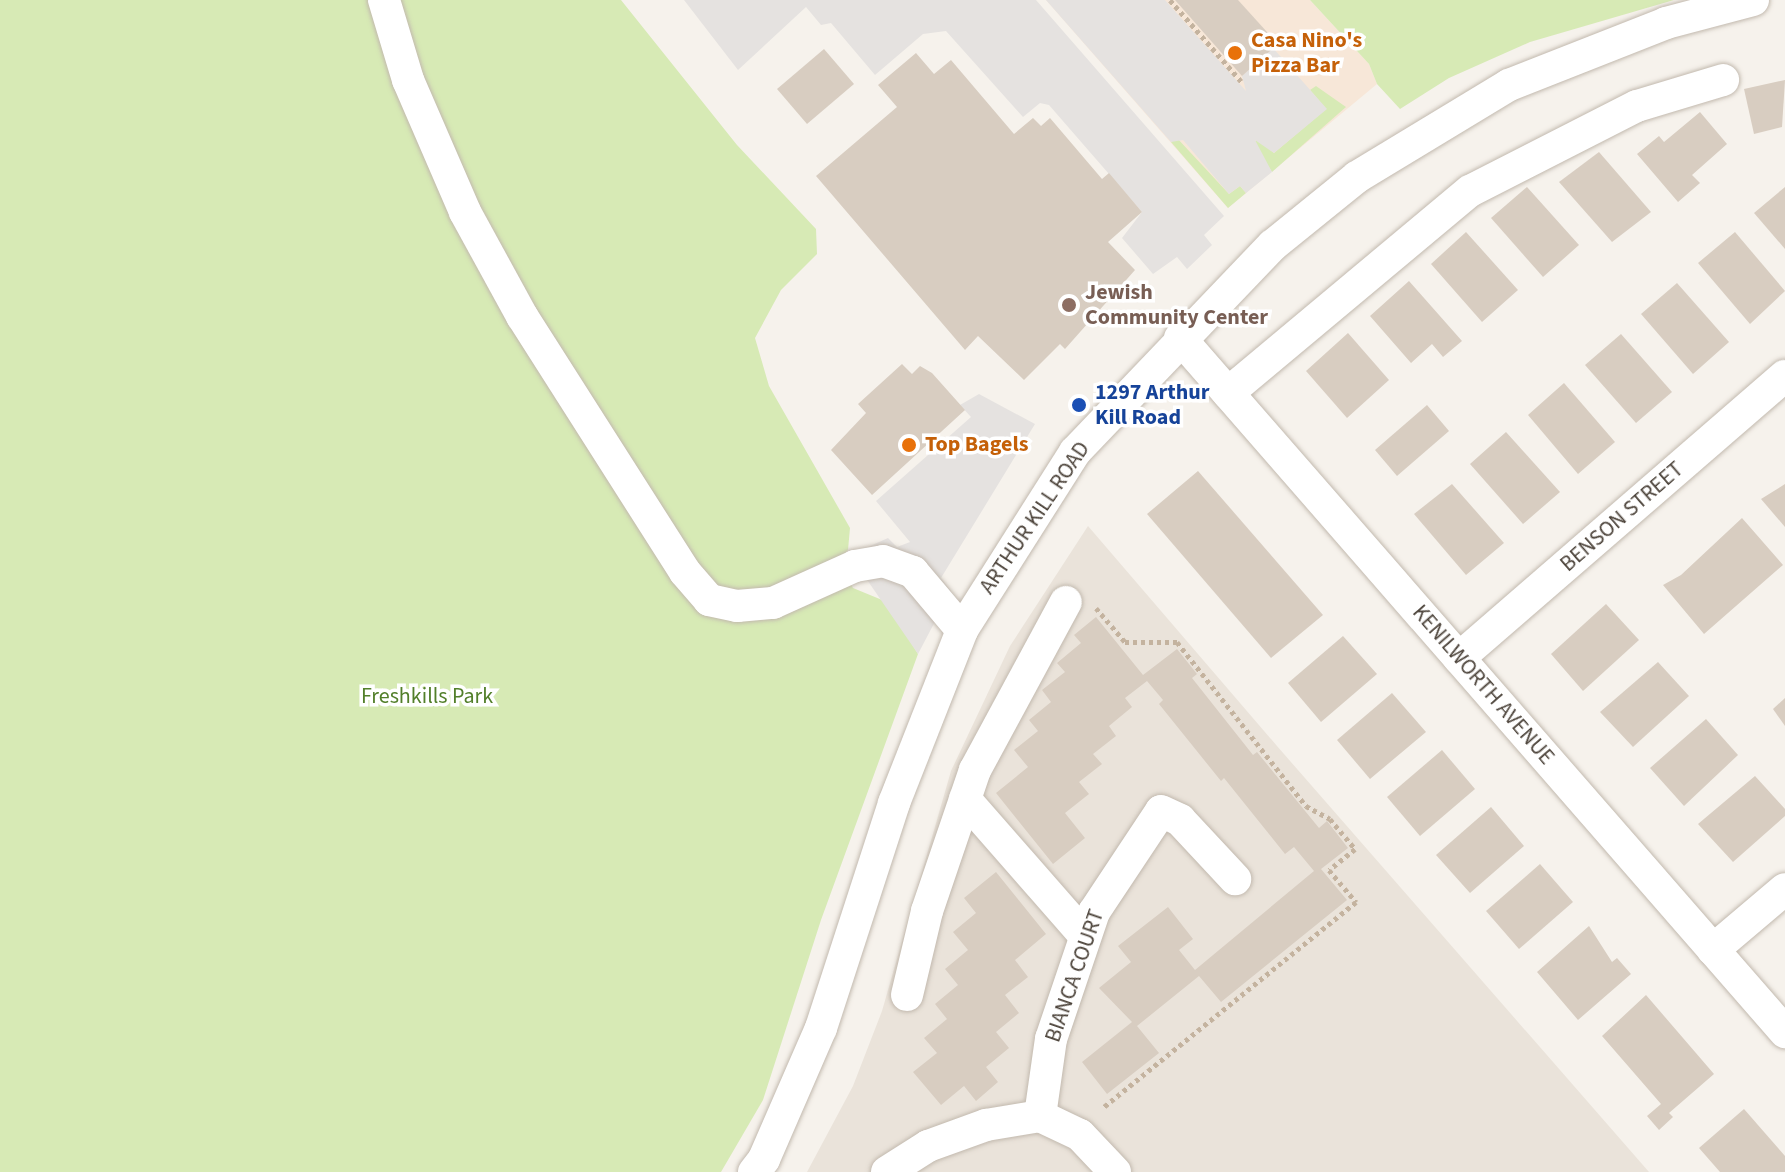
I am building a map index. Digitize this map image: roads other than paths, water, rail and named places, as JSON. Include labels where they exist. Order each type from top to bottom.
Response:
[{"type":"street","points":[[384,0],[408,80],[472,225],[522,316],[685,572],[709,600],[737,606],[773,603],[855,566],[883,561],[913,572],[962,630]]},
{"type":"street","name":"ARTHUR KILL ROAD","points":[[766,1168],[821,1028],[894,803],[962,630],[1075,452],[1180,338],[1273,245],[1357,177],[1433,126],[1584,51],[1753,0]]},
{"type":"street","points":[[1228,393],[1470,191],[1637,106],[1723,80]]},
{"type":"street","name":"KENILWORTH AVENUE","points":[[1180,338],[1785,1032]]},
{"type":"street","name":"BENSON STREET","points":[[1459,658],[1785,376]]},
{"type":"street","points":[[907,995],[927,911],[965,799],[1006,706],[1066,602]]},
{"type":"street","points":[[965,799],[1085,936]]},
{"type":"street","name":"BIANCA COURT","points":[[1040,1116],[1051,1039],[1094,912],[1161,811],[1180,820],[1235,879]]},
{"type":"street","points":[[1713,950],[1785,889]]},
{"type":"street","points":[[887,1172],[942,1141],[986,1125],[1040,1116],[1080,1135],[1115,1172]]},
{"type":"place","name":"Casa Nino's Pizza Bar","points":[[1235,53]]},
{"type":"place","name":"Jewish Community Center","points":[[1069,305]]},
{"type":"place","name":"1297 Arthur Kill Road","points":[[1079,405]]},
{"type":"place","name":"Top Bagels","points":[[909,445]]},
{"type":"park label","name":"Freshkills Park","points":[[427,697]]}]
